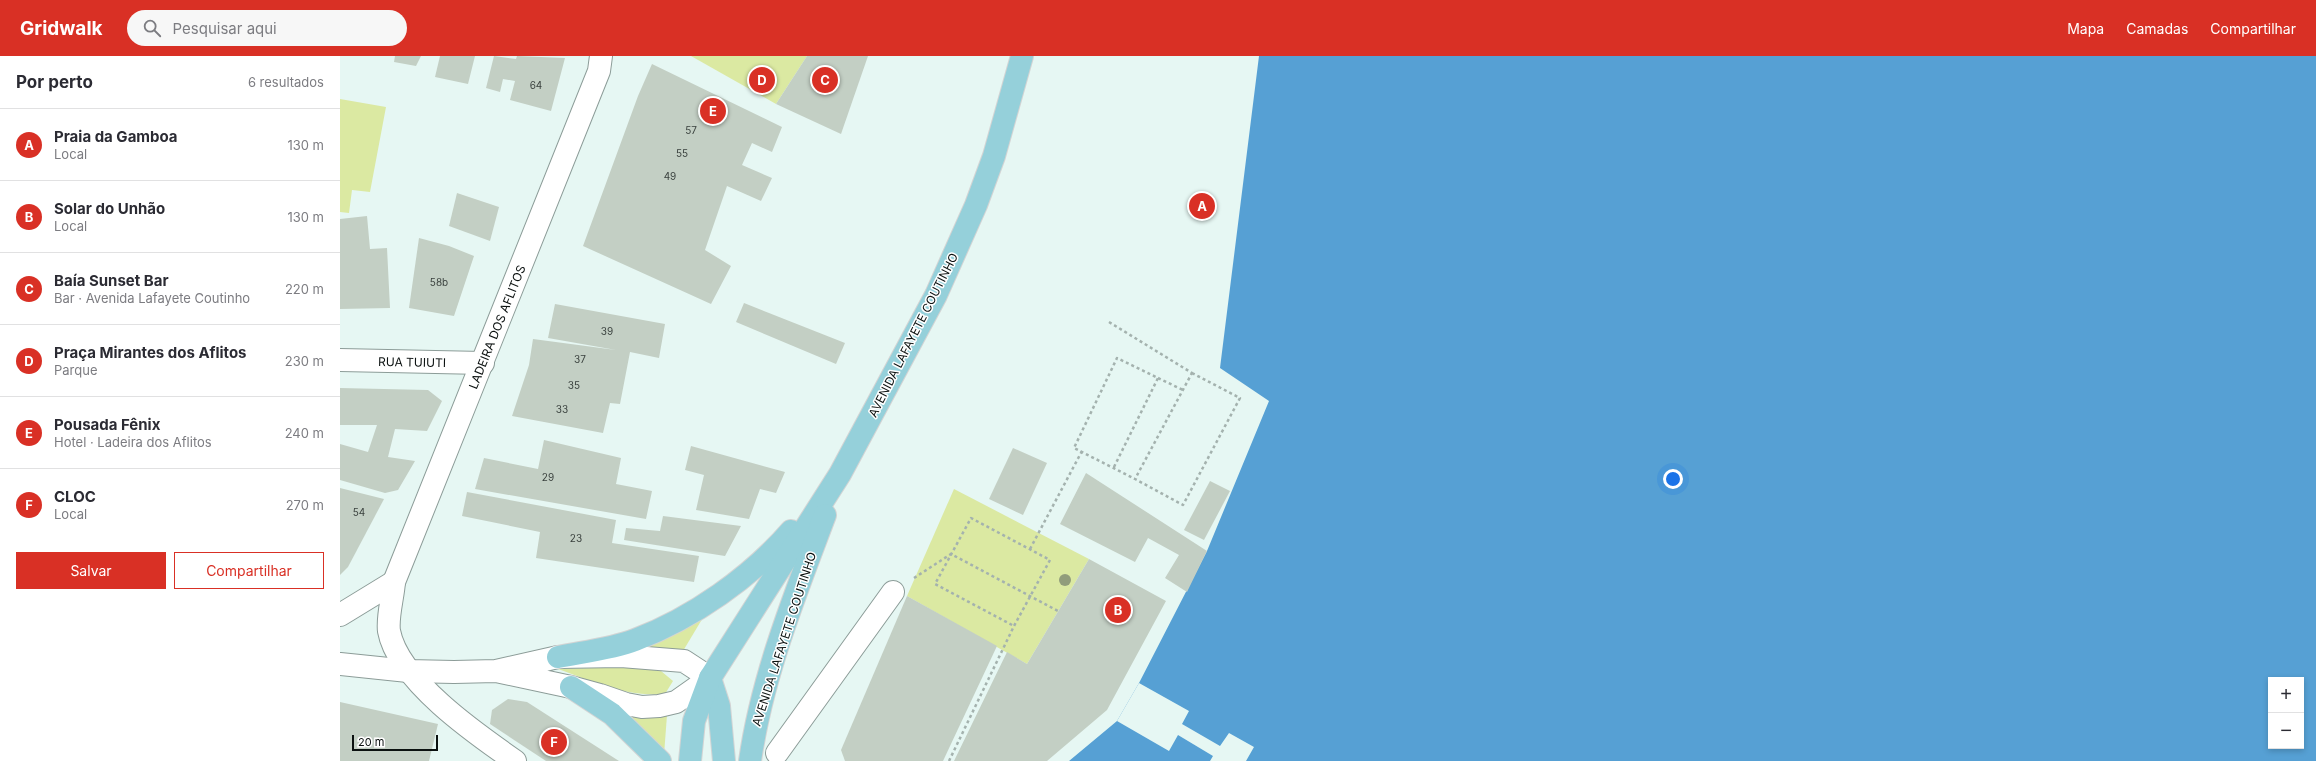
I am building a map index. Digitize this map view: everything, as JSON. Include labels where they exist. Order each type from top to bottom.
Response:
[{"type":"main road","name":"AVENIDA LAFAYETE COUTINHO","points":[[690,761],[694,721],[710,678],[840,474],[936,295],[976,205],[994,156],[1022,56]]},
{"type":"main road","name":"AVENIDA LAFAYETE COUTINHO","points":[[750,761],[755,725],[770,674],[800,583],[840,474]]},
{"type":"main road","points":[[558,657],[635,640],[683,616],[733,585],[770,555],[840,474]]},
{"type":"main road","points":[[710,678],[719,706],[724,761]]},
{"type":"main road","points":[[571,687],[612,714],[660,761]]},
{"type":"street","name":"LADEIRA DOS AFLITOS","points":[[515,761],[464,724],[408,671],[395,650],[389,630],[394,582],[483,363],[600,64]]},
{"type":"street","name":"RUA TUIUTI","points":[[340,360],[483,363]]},
{"type":"street","points":[[340,615],[394,582]]},
{"type":"street","points":[[777,753],[893,592]]},
{"type":"street","points":[[340,664],[408,671],[496,671],[558,657],[621,656],[684,661],[710,678],[676,702],[659,706],[642,707],[626,704],[571,687],[496,671]]},
{"type":"path","points":[[1109,322],[1192,373],[1240,398],[1183,504],[1114,467],[1074,448],[1117,358],[1183,390]]},
{"type":"path","points":[[1135,479],[1192,373]]},
{"type":"path","points":[[1114,467],[1158,378]]},
{"type":"path","points":[[1030,549],[1082,451]]},
{"type":"path","points":[[949,761],[1014,626],[1050,560],[971,518],[935,584],[1014,626]]},
{"type":"path","points":[[893,592],[951,554]]},
{"type":"path","points":[[951,554],[1058,611]]},
{"type":"green space","points":[[691,56],[807,56],[776,104]]},
{"type":"green space","points":[[340,99],[386,107],[370,192],[352,190],[349,213],[340,212]]},
{"type":"green space","points":[[954,489],[1089,559],[1027,664],[907,596]]},
{"type":"green space","points":[[704,616],[683,651],[627,649]]},
{"type":"green space","points":[[633,667],[661,671],[673,681],[665,694],[636,693],[610,688],[558,669]]},
{"type":"green space","points":[[608,705],[667,715],[664,755]]},
{"type":"water","points":[[1259,56],[2316,56],[2316,761],[1069,761],[1117,721],[1139,683],[1207,551],[1269,401],[1220,368]]},
{"type":"pier","points":[[1139,683],[1189,711],[1182,724],[1220,746],[1229,733],[1254,747],[1246,761],[1210,761],[1213,756],[1178,735],[1169,751],[1117,721]]},
{"type":"building","points":[[395,56],[421,56],[416,66],[394,62]]},
{"type":"building","points":[[440,56],[475,56],[468,84],[435,77]]},
{"type":"building","points":[[494,56],[516,59],[517,56],[565,58],[551,111],[510,100],[515,81],[503,79],[500,92],[486,88]]},
{"type":"building","points":[[807,56],[868,56],[841,134],[776,104]]},
{"type":"building","points":[[652,64],[782,127],[772,152],[752,143],[742,165],[772,178],[761,201],[727,186],[705,250],[731,266],[711,304],[583,246],[638,96]]},
{"type":"building","points":[[457,193],[499,207],[490,241],[449,226]]},
{"type":"building","points":[[367,216],[370,249],[387,248],[390,308],[340,309],[340,219]]},
{"type":"building","points":[[419,238],[449,246],[474,256],[454,316],[409,308]]},
{"type":"building","points":[[744,303],[845,343],[836,364],[736,322]]},
{"type":"building","points":[[555,304],[665,324],[659,358],[630,352],[620,404],[610,403],[603,433],[512,416],[529,365],[533,339],[616,350],[548,338]]},
{"type":"building","points":[[340,388],[428,390],[442,401],[427,431],[395,429],[388,457],[415,461],[398,490],[385,493],[340,480],[340,444],[368,452],[377,425],[340,425]]},
{"type":"building","points":[[544,440],[621,458],[616,484],[652,491],[646,519],[475,489],[484,458],[538,469]]},
{"type":"building","points":[[691,446],[785,472],[776,493],[760,489],[749,519],[696,510],[704,475],[685,470]]},
{"type":"building","points":[[1013,448],[1047,463],[1023,515],[989,499]]},
{"type":"building","points":[[1086,473],[1207,551],[1187,592],[1165,578],[1179,555],[1148,538],[1135,562],[1060,524]]},
{"type":"building","points":[[1210,481],[1230,491],[1204,540],[1184,530]]},
{"type":"building","points":[[340,488],[384,499],[348,567],[340,575]]},
{"type":"building","points":[[467,492],[616,520],[612,543],[699,556],[694,582],[536,558],[540,532],[462,516]]},
{"type":"building","points":[[663,516],[741,526],[725,556],[624,540],[626,528],[660,531]]},
{"type":"building","points":[[1089,559],[1166,601],[1107,710],[1047,761],[954,761],[1007,652],[1027,664]]},
{"type":"building","points":[[907,596],[997,646],[943,761],[845,761],[841,750]]},
{"type":"building","points":[[508,699],[527,702],[619,761],[546,761],[490,724],[492,710]]},
{"type":"building","points":[[340,702],[438,724],[429,761],[340,761]]},
{"type":"place","name":"Praça Mirantes dos Aflitos","points":[[762,80]]},
{"type":"place","name":"Baía Sunset Bar","points":[[825,80]]},
{"type":"place","name":"Pousada Fênix","points":[[713,111]]},
{"type":"place","name":"Praia da Gamboa","points":[[1202,206]]},
{"type":"place","name":"Solar do Unhão","points":[[1118,610]]},
{"type":"place","name":"CLOC","points":[[554,742]]}]
